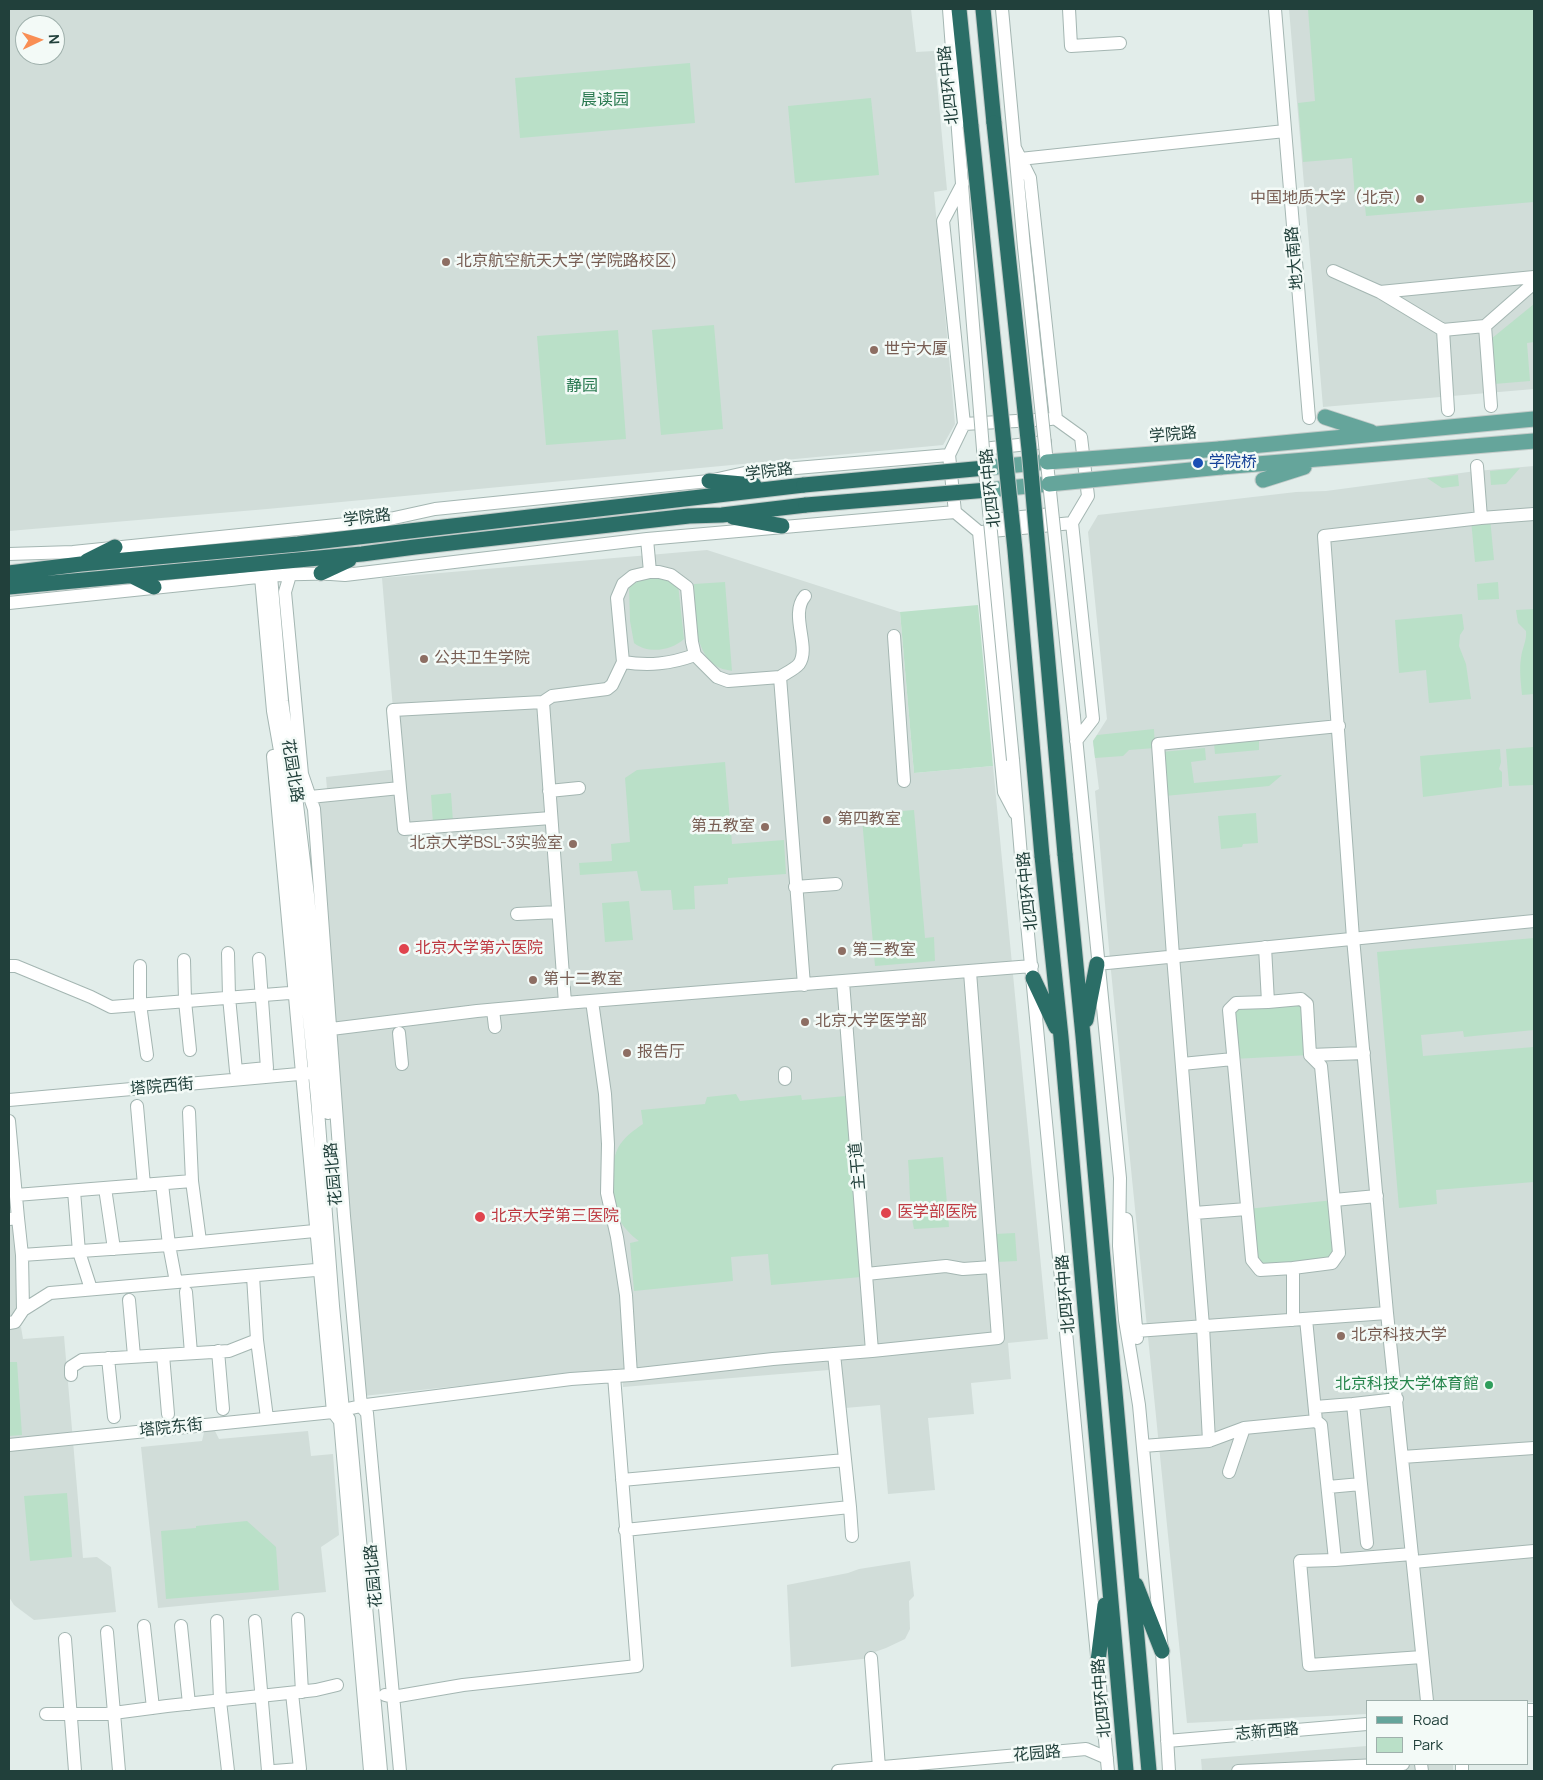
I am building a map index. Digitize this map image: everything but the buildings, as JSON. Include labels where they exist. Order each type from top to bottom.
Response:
[{"type":"highway","name":"北四环中路","points":[[959,9],[1015,550],[1042,856],[1061,1037],[1126,1771]]},
{"type":"highway","points":[[983,9],[1029,449],[1148,1771]]},
{"type":"highway","name":"学院路","points":[[9,573],[81,564],[298,544],[750,492],[781,486],[985,468]]},
{"type":"highway","points":[[709,481],[781,486]]},
{"type":"highway","points":[[9,587],[134,577],[362,554],[689,516],[722,515],[806,505],[988,490]]},
{"type":"highway","points":[[722,515],[782,526]]},
{"type":"highway","points":[[81,564],[115,547]]},
{"type":"highway","points":[[321,573],[362,554]]},
{"type":"highway","points":[[134,577],[154,587]]},
{"type":"highway","points":[[1083,1036],[1098,964]]},
{"type":"highway","points":[[1032,972],[1061,1037]]},
{"type":"highway","points":[[1129,1569],[1162,1651]]},
{"type":"highway","points":[[1098,1661],[1108,1574]]},
{"type":"main road","points":[[1325,417],[1378,434]]},
{"type":"main road","name":"学院路","points":[[985,468],[1219,449],[1534,419]]},
{"type":"main road","points":[[988,490],[1221,467],[1534,441]]},
{"type":"main road","points":[[1263,480],[1330,459]]},
{"type":"street","name":"北四环中路","points":[[949,9],[983,449],[1108,1771]]},
{"type":"street","points":[[1002,9],[1018,154],[1024,247],[1074,717],[1120,1178],[1129,1244],[1136,1331],[1139,1405],[1162,1651],[1169,1771]]},
{"type":"street","points":[[1069,9],[1071,46],[1120,42]]},
{"type":"street","name":"地大南路","points":[[1276,9],[1309,418]]},
{"type":"street","points":[[1018,154],[1285,131]]},
{"type":"street","points":[[1018,154],[1030,178],[1056,419]]},
{"type":"street","points":[[963,183],[943,221],[964,424],[949,455],[955,512],[979,532],[1004,792],[1019,819]]},
{"type":"street","points":[[1333,271],[1380,292],[1442,330],[1485,326],[1534,283]]},
{"type":"street","points":[[1380,292],[1534,277]]},
{"type":"street","points":[[1485,326],[1491,406]]},
{"type":"street","points":[[1442,330],[1448,410]]},
{"type":"street","points":[[964,424],[1056,419],[1081,437],[1088,496],[1072,524],[1093,719],[1076,741]]},
{"type":"street","points":[[983,449],[1045,442]]},
{"type":"street","name":"学院路","points":[[9,554],[73,552],[385,520],[435,508],[709,481],[749,472],[949,455]]},
{"type":"street","points":[[1477,466],[1482,518]]},
{"type":"street","points":[[9,604],[154,587],[266,577],[321,573],[345,575],[647,539],[955,512]]},
{"type":"street","points":[[991,520],[1052,514]]},
{"type":"street","points":[[1427,1700],[1387,1313],[1353,938],[1324,536],[1534,514]]},
{"type":"street","points":[[979,532],[1072,524]]},
{"type":"street","points":[[647,539],[650,572]]},
{"type":"street","points":[[552,818],[404,829],[394,710],[543,702],[552,696],[607,689],[612,684],[623,662],[617,598],[623,584],[633,576],[650,572],[671,575],[687,587],[695,655],[718,677],[728,680],[780,677],[798,666],[801,660],[802,649],[798,610],[800,601],[805,596]]},
{"type":"street","points":[[290,575],[286,592],[287,606],[302,774],[314,809],[326,1029],[344,1216],[348,1409],[340,1421],[370,1771]]},
{"type":"street","name":"花园北路","points":[[266,577],[273,712],[285,779],[300,992],[325,1269],[348,1409],[381,1771]]},
{"type":"street","name":"花园北路","points":[[266,577],[326,1029]]},
{"type":"street","points":[[894,636],[904,781]]},
{"type":"street","points":[[623,662],[645,666],[678,661],[695,655]]},
{"type":"street","points":[[780,677],[804,985]]},
{"type":"street","points":[[543,702],[565,1003]]},
{"type":"street","points":[[1209,1441],[1204,1326],[1173,956],[1158,744],[1339,726]]},
{"type":"street","points":[[9,966],[16,966],[92,997],[111,1007],[300,992],[273,751]]},
{"type":"street","points":[[310,797],[400,788]]},
{"type":"street","points":[[550,790],[579,788]]},
{"type":"street","points":[[796,887],[836,884]]},
{"type":"street","points":[[517,914],[558,912]]},
{"type":"street","points":[[1098,964],[1534,921]]},
{"type":"street","points":[[1265,947],[1268,1002]]},
{"type":"street","points":[[228,953],[229,997],[236,1071],[267,1068],[259,959]]},
{"type":"street","points":[[184,960],[185,1001],[190,1050]]},
{"type":"street","points":[[140,966],[140,1004],[147,1055]]},
{"type":"street","points":[[326,1029],[565,1003],[970,972],[1032,972]]},
{"type":"street","points":[[866,1274],[946,1266],[963,1269],[992,1267],[970,972]]},
{"type":"street","name":"主干道","points":[[843,982],[872,1351]]},
{"type":"street","points":[[1301,1000],[1307,1004],[1310,1055],[1321,1066],[1339,1253],[1332,1263],[1260,1270],[1252,1260],[1229,1010],[1236,1003],[1301,1000]]},
{"type":"street","points":[[592,1001],[605,1094],[608,1144],[607,1193],[617,1237],[626,1296],[631,1375]]},
{"type":"street","points":[[493,1010],[495,1027]]},
{"type":"street","points":[[399,1033],[402,1064]]},
{"type":"street","points":[[1310,1055],[1364,1053]]},
{"type":"street","points":[[1182,1064],[1233,1059]]},
{"type":"street","name":"塔院西街","points":[[9,1100],[308,1074]]},
{"type":"street","points":[[137,1106],[144,1185]]},
{"type":"street","points":[[189,1112],[192,1181],[200,1241]]},
{"type":"street","points":[[9,1121],[16,1195],[13,1218],[22,1255],[23,1310]]},
{"type":"street","points":[[1120,1178],[1119,1246],[1125,1320],[1139,1405]]},
{"type":"street","points":[[16,1195],[192,1181]]},
{"type":"street","points":[[162,1184],[169,1245],[176,1282]]},
{"type":"street","points":[[105,1188],[114,1248]]},
{"type":"street","points":[[74,1191],[79,1252],[91,1289]]},
{"type":"street","points":[[1334,1200],[1377,1196]]},
{"type":"street","points":[[1194,1213],[1247,1209]]},
{"type":"street","points":[[22,1255],[169,1245],[322,1230]]},
{"type":"street","name":"塔院东街","points":[[9,1445],[348,1409],[555,1381],[998,1338],[992,1267]]},
{"type":"street","points":[[1293,1268],[1316,1421]]},
{"type":"street","points":[[9,1322],[15,1322],[23,1310],[50,1293],[325,1269]]},
{"type":"street","points":[[253,1276],[257,1340],[267,1418]]},
{"type":"street","points":[[186,1292],[191,1353]]},
{"type":"street","points":[[130,1300],[134,1356]]},
{"type":"street","points":[[1136,1331],[1387,1313]]},
{"type":"street","points":[[71,1375],[71,1367],[82,1360],[229,1351],[257,1340]]},
{"type":"street","points":[[218,1351],[223,1410]]},
{"type":"street","points":[[834,1354],[852,1536]]},
{"type":"street","points":[[162,1355],[168,1414]]},
{"type":"street","points":[[108,1358],[114,1418]]},
{"type":"street","points":[[389,1696],[463,1685],[636,1666],[614,1376]]},
{"type":"street","points":[[1315,1407],[1397,1399]]},
{"type":"street","points":[[1353,1404],[1367,1543]]},
{"type":"street","points":[[348,1409],[367,1413],[389,1696],[392,1771]]},
{"type":"street","points":[[1143,1446],[1209,1441],[1244,1428],[1316,1421],[1321,1425],[1335,1560]]},
{"type":"street","points":[[1230,1472],[1244,1428]]},
{"type":"street","points":[[1402,1457],[1534,1448]]},
{"type":"street","points":[[622,1480],[845,1460]]},
{"type":"street","points":[[1328,1487],[1361,1484]]},
{"type":"street","points":[[625,1530],[850,1507]]},
{"type":"street","points":[[1422,1657],[1309,1665],[1300,1561],[1412,1558],[1534,1551]]},
{"type":"street","points":[[274,1771],[300,1769],[297,1692],[298,1620]]},
{"type":"street","points":[[217,1621],[220,1701],[228,1771]]},
{"type":"street","points":[[255,1621],[268,1771]]},
{"type":"street","points":[[144,1626],[153,1708]]},
{"type":"street","points":[[181,1626],[189,1704]]},
{"type":"street","points":[[107,1632],[119,1771]]},
{"type":"street","points":[[65,1639],[75,1771]]},
{"type":"street","points":[[871,1658],[879,1768]]},
{"type":"street","points":[[46,1714],[115,1713],[316,1690],[337,1685]]},
{"type":"street","points":[[389,1696],[400,1771]]},
{"type":"street","name":"志新西路","points":[[1167,1741],[1366,1724]]},
{"type":"street","points":[[1086,1749],[1096,1743],[1104,1730]]},
{"type":"street","points":[[1086,1749],[1107,1758]]},
{"type":"street","name":"花园路","points":[[838,1771],[1086,1749]]},
{"type":"street","points":[[1238,1771],[1379,1765]]},
{"type":"shaded area","name":"北京航空航天大学(学院路校区)","points":[[9,9],[911,9],[916,52],[934,51],[947,190],[934,192],[955,424],[943,445],[267,509],[9,531]]},
{"type":"shaded area","name":"中国地质大学（北京）","points":[[1289,9],[1534,9],[1534,389],[1323,407]]},
{"type":"shaded area","name":"北京科技大学","points":[[1534,466],[1534,1702],[1528,1702],[1528,1700],[1366,1700],[1366,1714],[1187,1723],[1111,971],[1095,791],[1099,789],[1093,741],[1107,719],[1088,532],[1098,515],[1296,492],[1326,491],[1476,471]]},
{"type":"shaded area","name":"北京大学医学部","points":[[707,550],[900,612],[914,773],[993,766],[1048,1339],[1008,1343],[1011,1379],[971,1383],[974,1414],[928,1418],[935,1490],[888,1494],[880,1405],[845,1408],[841,1369],[623,1387],[622,1369],[363,1396],[337,1039],[314,791],[327,789],[326,777],[398,769],[382,578]]},
{"type":"shaded area","points":[[9,1222],[14,1222],[20,1317],[9,1317]]},
{"type":"shaded area","points":[[21,1327],[23,1339],[64,1336],[83,1558],[97,1557],[111,1567],[116,1612],[34,1620],[14,1605],[9,1597],[9,1328]]},
{"type":"shaded area","points":[[213,1427],[219,1439],[308,1431],[311,1456],[333,1454],[339,1535],[321,1547],[326,1592],[158,1608],[141,1447],[202,1441],[205,1428]]},
{"type":"shaded area","points":[[910,1561],[914,1596],[909,1601],[910,1629],[905,1639],[872,1653],[871,1658],[791,1667],[787,1585],[848,1573],[859,1569]]},
{"type":"shaded area","points":[[1366,1746],[1366,1765],[1453,1765],[1453,1771],[1202,1771],[1201,1759]]},
{"type":"green space","points":[[1308,9],[1534,9],[1534,202],[1366,216],[1364,197],[1355,198],[1352,158],[1303,162],[1298,103],[1315,101]]},
{"type":"green space","name":"晨读园","points":[[690,63],[695,123],[520,138],[515,78]]},
{"type":"green space","points":[[871,98],[879,175],[795,183],[788,106]]},
{"type":"green space","points":[[1534,304],[1534,342],[1527,343],[1530,381],[1494,384],[1491,339]]},
{"type":"green space","points":[[714,325],[723,429],[661,435],[652,330]]},
{"type":"green space","name":"静园","points":[[618,330],[626,439],[546,445],[537,336]]},
{"type":"green space","points":[[1520,468],[1506,484],[1491,485],[1490,471]]},
{"type":"green space","points":[[1458,475],[1459,486],[1442,488],[1427,478]]},
{"type":"green space","points":[[1490,518],[1494,560],[1475,562],[1471,520]]},
{"type":"green space","points":[[660,577],[678,584],[684,639],[673,646],[659,650],[646,649],[634,643],[630,621],[629,587],[642,579]]},
{"type":"green space","points":[[725,582],[732,671],[718,667],[709,660],[699,641],[695,618],[694,584]]},
{"type":"green space","points":[[1498,582],[1499,599],[1478,600],[1477,584]]},
{"type":"green space","points":[[978,605],[993,766],[914,773],[900,612]]},
{"type":"green space","points":[[1534,609],[1534,694],[1522,695],[1520,663],[1526,631],[1518,623],[1516,610]]},
{"type":"green space","points":[[1462,614],[1464,629],[1460,635],[1459,646],[1466,664],[1471,699],[1429,703],[1426,670],[1399,673],[1395,620]]},
{"type":"green space","points":[[1154,729],[1155,748],[1129,750],[1123,756],[1095,758],[1093,741],[1097,735]]},
{"type":"green space","points":[[1259,739],[1259,750],[1215,754],[1214,743]]},
{"type":"green space","points":[[1534,747],[1534,785],[1509,786],[1506,749]]},
{"type":"green space","points":[[1205,748],[1206,760],[1191,762],[1194,783],[1282,775],[1269,786],[1165,796],[1161,752]]},
{"type":"green space","points":[[1500,749],[1501,762],[1499,769],[1502,772],[1502,787],[1423,797],[1420,756]]},
{"type":"green space","points":[[725,762],[732,844],[784,840],[786,874],[728,878],[728,884],[694,886],[695,909],[673,910],[671,890],[641,891],[637,871],[580,875],[579,863],[612,861],[611,844],[630,842],[625,778],[637,770]]},
{"type":"green space","points":[[451,793],[453,822],[433,823],[431,795]]},
{"type":"green space","points":[[914,810],[925,938],[934,937],[935,961],[875,966],[862,819],[865,814]]},
{"type":"green space","points":[[1256,813],[1258,843],[1221,849],[1218,816]]},
{"type":"green space","points":[[629,901],[633,940],[605,942],[602,903]]},
{"type":"green space","points":[[1534,938],[1534,1030],[1464,1037],[1463,1031],[1421,1035],[1423,1056],[1534,1047],[1534,1182],[1436,1190],[1437,1204],[1399,1208],[1377,952]]},
{"type":"green space","points":[[1301,999],[1310,1055],[1233,1059],[1229,1010]]},
{"type":"green space","points":[[736,1094],[740,1101],[801,1095],[802,1100],[846,1096],[861,1277],[771,1285],[768,1254],[731,1257],[733,1281],[634,1291],[630,1243],[639,1241],[620,1222],[614,1210],[611,1197],[613,1167],[620,1144],[643,1124],[641,1110],[705,1104],[707,1097]]},
{"type":"green space","points":[[943,1157],[949,1227],[914,1229],[910,1204],[908,1160]]},
{"type":"green space","points":[[1334,1200],[1339,1253],[1332,1263],[1260,1270],[1247,1209]]},
{"type":"green space","points":[[1015,1233],[1017,1261],[997,1262],[995,1234]]},
{"type":"green space","points":[[9,1362],[17,1362],[22,1435],[9,1436]]},
{"type":"green space","points":[[67,1493],[72,1557],[30,1561],[24,1496]]},
{"type":"green space","points":[[247,1521],[276,1547],[279,1590],[166,1599],[161,1531]]},
{"type":"place","name":"中国地质大学（北京）","points":[[1420,199]]},
{"type":"place","name":"北京航空航天大学(学院路校区)","points":[[446,262]]},
{"type":"place","name":"世宁大厦","points":[[874,350]]},
{"type":"place","name":"学院桥","points":[[1198,463]]},
{"type":"place","name":"公共卫生学院","points":[[424,659]]},
{"type":"place","name":"第四教室","points":[[827,820]]},
{"type":"place","name":"第五教室","points":[[765,827]]},
{"type":"place","name":"北京大学BSL-3实验室","points":[[573,844]]},
{"type":"place","name":"北京大学第六医院","points":[[404,949]]},
{"type":"place","name":"第三教室","points":[[842,951]]},
{"type":"place","name":"第十二教室","points":[[533,980]]},
{"type":"place","name":"北京大学医学部","points":[[805,1022]]},
{"type":"place","name":"报告厅","points":[[627,1053]]},
{"type":"place","name":"医学部医院","points":[[886,1213]]},
{"type":"place","name":"北京大学第三医院","points":[[480,1217]]},
{"type":"place","name":"北京科技大学","points":[[1341,1336]]},
{"type":"place","name":"北京科技大学体育館","points":[[1489,1385]]}]
